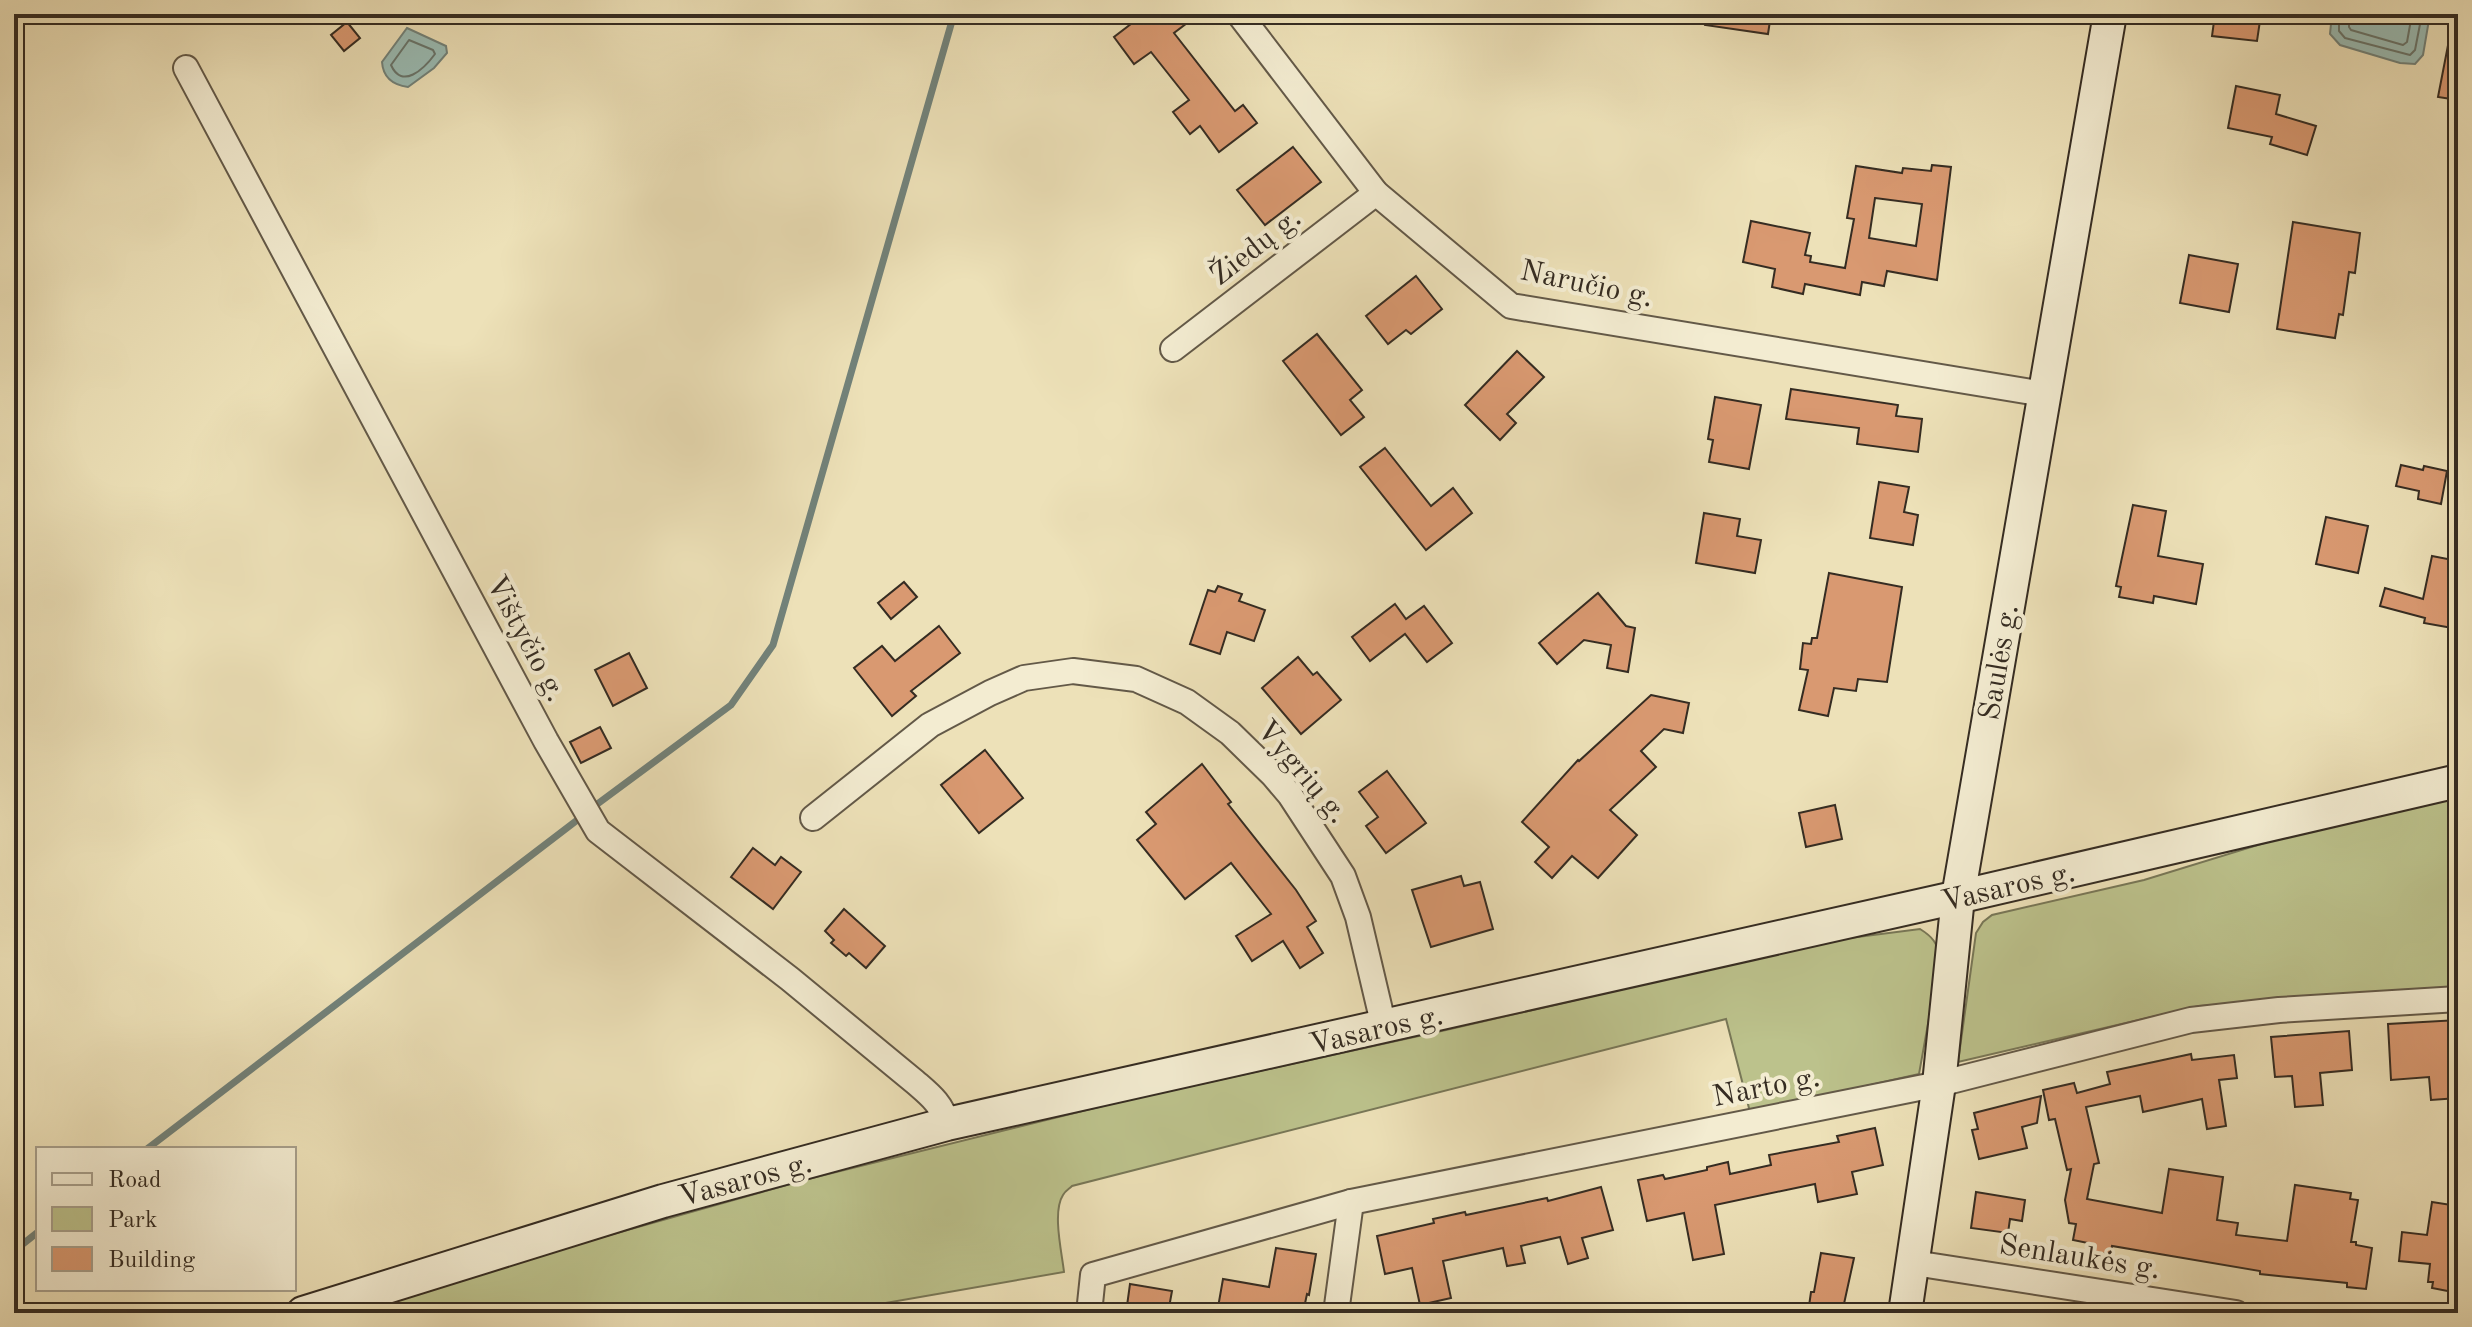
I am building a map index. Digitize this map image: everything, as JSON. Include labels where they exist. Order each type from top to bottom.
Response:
[{"type":"main road","name":"Saulės g.","points":[[1905,1313],[1939,1084],[1958,897],[2110,14]]},
{"type":"main road","name":"Vasaros g.","points":[[303,1313],[663,1201],[947,1124],[1958,897],[2458,781]]},
{"type":"street","name":"Naručio g.","points":[[1239,14],[1376,193],[1511,306],[2044,394]]},
{"type":"street","name":"Vištyčio g.","points":[[186,68],[563,772],[598,831],[790,979],[933,1098],[944,1110],[947,1124]]},
{"type":"street","name":"Žiedų g.","points":[[1173,349],[1376,193]]},
{"type":"street","name":"Vygrių g.","points":[[813,818],[930,725],[1024,678],[1073,671],[1136,679],[1187,702],[1230,733],[1273,775],[1299,808],[1343,876],[1358,917],[1384,1027]]},
{"type":"street","name":"Narto g.","points":[[1089,1313],[1093,1275],[1351,1202],[1939,1084],[2191,1020],[2279,1010],[2458,999]]},
{"type":"street","points":[[1336,1313],[1351,1202]]},
{"type":"street","name":"Senlaukės g.","points":[[1914,1263],[2236,1313]]},
{"type":"green space","points":[[2458,796],[2458,991],[2199,1006],[1958,1062],[1976,933],[1992,915],[2144,880],[2307,830]]},
{"type":"green space","points":[[1920,929],[1934,941],[1940,957],[1919,1074],[1750,1112],[1726,1019],[1072,1186],[1063,1195],[1058,1212],[1064,1272],[828,1313],[355,1313],[507,1264],[808,1179],[1123,1101],[1834,940]]},
{"type":"water","points":[[2332,14],[2430,14],[2423,55],[2415,64],[2400,63],[2340,45],[2330,34]]},
{"type":"water","points":[[407,28],[446,46],[447,53],[434,68],[408,87],[390,79],[384,72],[382,62]]},
{"type":"building","points":[[1144,14],[1199,14],[1174,33],[1235,111],[1243,105],[1257,123],[1219,152],[1200,126],[1190,134],[1173,112],[1189,100],[1151,52],[1134,64],[1114,37]]},
{"type":"building","points":[[1706,14],[1771,14],[1768,34],[1705,25]]},
{"type":"building","points":[[2215,14],[2261,14],[2257,41],[2212,36]]},
{"type":"building","points":[[347,22],[360,38],[344,51],[331,35]]},
{"type":"building","points":[[2449,40],[2458,41],[2458,100],[2438,97]]},
{"type":"building","points":[[2236,86],[2280,95],[2276,114],[2316,126],[2307,155],[2270,144],[2272,137],[2228,128]]},
{"type":"building","points":[[1293,147],[1321,182],[1265,225],[1237,190]]},
{"type":"building","points":[[1932,165],[1951,167],[1937,280],[1887,271],[1884,286],[1862,282],[1860,295],[1805,284],[1803,294],[1772,287],[1775,269],[1743,262],[1751,221],[1810,233],[1805,255],[1811,256],[1810,262],[1845,268],[1854,219],[1847,218],[1856,166],[1902,173],[1903,168],[1931,171]],"holes":[[[1875,198],[1922,204],[1916,246],[1869,238]]]},
{"type":"building","points":[[2293,222],[2360,233],[2355,273],[2349,272],[2343,315],[2339,314],[2335,338],[2277,329]]},
{"type":"building","points":[[2189,255],[2238,264],[2229,312],[2180,303]]},
{"type":"building","points":[[1416,276],[1442,309],[1411,334],[1406,330],[1388,344],[1366,316]]},
{"type":"building","points":[[1317,334],[1362,390],[1350,400],[1364,417],[1341,435],[1283,361]]},
{"type":"building","points":[[1517,351],[1544,377],[1507,414],[1516,423],[1500,440],[1465,405]]},
{"type":"building","points":[[1791,389],[1898,405],[1896,416],[1922,419],[1918,452],[1857,444],[1859,428],[1786,419]]},
{"type":"building","points":[[1715,397],[1761,405],[1749,469],[1709,462],[1713,440],[1708,439]]},
{"type":"building","points":[[1385,448],[1431,506],[1453,488],[1472,513],[1426,550],[1360,467]]},
{"type":"building","points":[[2401,465],[2447,471],[2441,504],[2418,499],[2419,491],[2396,486]]},
{"type":"building","points":[[1879,482],[1909,487],[1904,512],[1918,515],[1913,545],[1870,538]]},
{"type":"building","points":[[2133,505],[2166,511],[2158,556],[2203,564],[2196,604],[2154,596],[2153,603],[2119,597],[2121,587],[2116,586]]},
{"type":"building","points":[[1704,513],[1740,519],[1737,536],[1761,540],[1755,573],[1696,563]]},
{"type":"building","points":[[2326,517],[2368,526],[2358,573],[2316,564]]},
{"type":"building","points":[[2432,556],[2458,561],[2458,629],[2424,623],[2425,618],[2380,606],[2385,588],[2423,599]]},
{"type":"building","points":[[1829,573],[1902,587],[1887,682],[1858,679],[1856,691],[1834,688],[1828,716],[1799,710],[1808,670],[1800,669],[1803,643],[1811,644],[1812,638],[1817,638]]},
{"type":"building","points":[[904,582],[917,597],[891,619],[878,603]]},
{"type":"building","points":[[1218,586],[1242,594],[1239,601],[1265,610],[1254,641],[1227,632],[1220,654],[1190,644],[1208,590],[1215,592]]},
{"type":"building","points":[[1598,593],[1626,626],[1635,628],[1628,672],[1607,668],[1611,645],[1584,640],[1557,664],[1539,643]]},
{"type":"building","points":[[1395,604],[1406,619],[1424,606],[1452,643],[1427,662],[1405,634],[1370,661],[1352,637]]},
{"type":"building","points":[[939,626],[960,653],[911,691],[916,696],[892,716],[854,668],[882,646],[895,661]]},
{"type":"building","points":[[629,653],[647,688],[613,706],[595,670]]},
{"type":"building","points":[[1298,657],[1313,675],[1317,672],[1341,700],[1301,734],[1262,688]]},
{"type":"building","points":[[1651,695],[1689,703],[1683,733],[1664,729],[1641,751],[1656,767],[1610,810],[1637,835],[1598,878],[1572,856],[1552,878],[1535,862],[1549,847],[1522,822],[1578,760]]},
{"type":"building","points":[[600,727],[611,748],[581,763],[570,742]]},
{"type":"building","points":[[985,750],[1023,798],[979,833],[941,785]]},
{"type":"building","points":[[1202,764],[1231,802],[1228,804],[1296,890],[1316,921],[1307,927],[1323,953],[1300,968],[1283,941],[1252,961],[1236,936],[1271,914],[1231,863],[1185,899],[1137,840],[1156,824],[1146,812]]},
{"type":"building","points":[[1387,771],[1426,823],[1386,853],[1366,826],[1378,817],[1359,792]]},
{"type":"building","points":[[1835,805],[1842,839],[1806,847],[1799,813]]},
{"type":"building","points":[[753,848],[775,865],[781,857],[801,872],[773,909],[731,877]]},
{"type":"building","points":[[1461,876],[1464,886],[1480,882],[1493,929],[1431,947],[1412,890]]},
{"type":"building","points":[[844,909],[885,946],[866,968],[831,943],[834,940],[825,931]]},
{"type":"building","points":[[2458,1020],[2458,1098],[2431,1100],[2429,1077],[2391,1080],[2388,1024]]},
{"type":"building","points":[[2349,1031],[2352,1070],[2320,1073],[2323,1105],[2295,1107],[2292,1076],[2275,1077],[2271,1037]]},
{"type":"building","points":[[2191,1054],[2192,1060],[2234,1055],[2237,1078],[2219,1080],[2226,1126],[2207,1129],[2202,1099],[2143,1112],[2140,1096],[2086,1107],[2099,1163],[2094,1164],[2087,1199],[2162,1213],[2169,1169],[2223,1177],[2217,1220],[2238,1223],[2236,1235],[2287,1241],[2295,1185],[2351,1193],[2350,1199],[2358,1200],[2351,1242],[2372,1248],[2366,1289],[2347,1287],[2347,1283],[2260,1274],[2260,1271],[2112,1246],[2110,1255],[2092,1251],[2093,1244],[2073,1240],[2076,1224],[2069,1223],[2065,1200],[2071,1169],[2067,1170],[2055,1119],[2049,1120],[2043,1090],[2074,1083],[2077,1093],[2110,1084],[2107,1072]]},
{"type":"building","points":[[2041,1096],[2037,1123],[2022,1127],[2027,1148],[1979,1159],[1972,1130],[1978,1129],[1974,1113]]},
{"type":"building","points":[[1875,1128],[1883,1165],[1852,1172],[1857,1194],[1818,1202],[1815,1184],[1715,1205],[1724,1254],[1693,1260],[1684,1213],[1647,1221],[1638,1180],[1663,1175],[1665,1179],[1728,1162],[1730,1174],[1771,1165],[1769,1155],[1839,1142],[1837,1136]]},
{"type":"building","points":[[1601,1187],[1613,1230],[1582,1238],[1588,1258],[1568,1264],[1560,1237],[1521,1246],[1525,1263],[1507,1266],[1503,1248],[1443,1261],[1451,1298],[1420,1305],[1412,1268],[1385,1274],[1377,1236],[1434,1223],[1433,1219],[1465,1212],[1466,1215],[1547,1198],[1548,1201]]},
{"type":"building","points":[[1976,1192],[2025,1200],[2022,1221],[2010,1219],[2008,1233],[1971,1228]]},
{"type":"building","points":[[2432,1202],[2458,1206],[2458,1293],[2432,1288],[2433,1282],[2428,1282],[2430,1264],[2399,1261],[2402,1232],[2427,1235]]},
{"type":"building","points":[[1276,1248],[1316,1254],[1303,1313],[1217,1313],[1223,1279],[1269,1287]]},
{"type":"building","points":[[1821,1253],[1854,1258],[1842,1313],[1808,1313]]},
{"type":"building","points":[[1130,1284],[1172,1291],[1168,1313],[1126,1313]]},
{"type":"waterway","points":[[596,805],[731,705],[773,645],[954,14]]},
{"type":"waterway","points":[[150,1147],[576,821]]},
{"type":"waterway","points":[[14,1251],[36,1234]]}]
